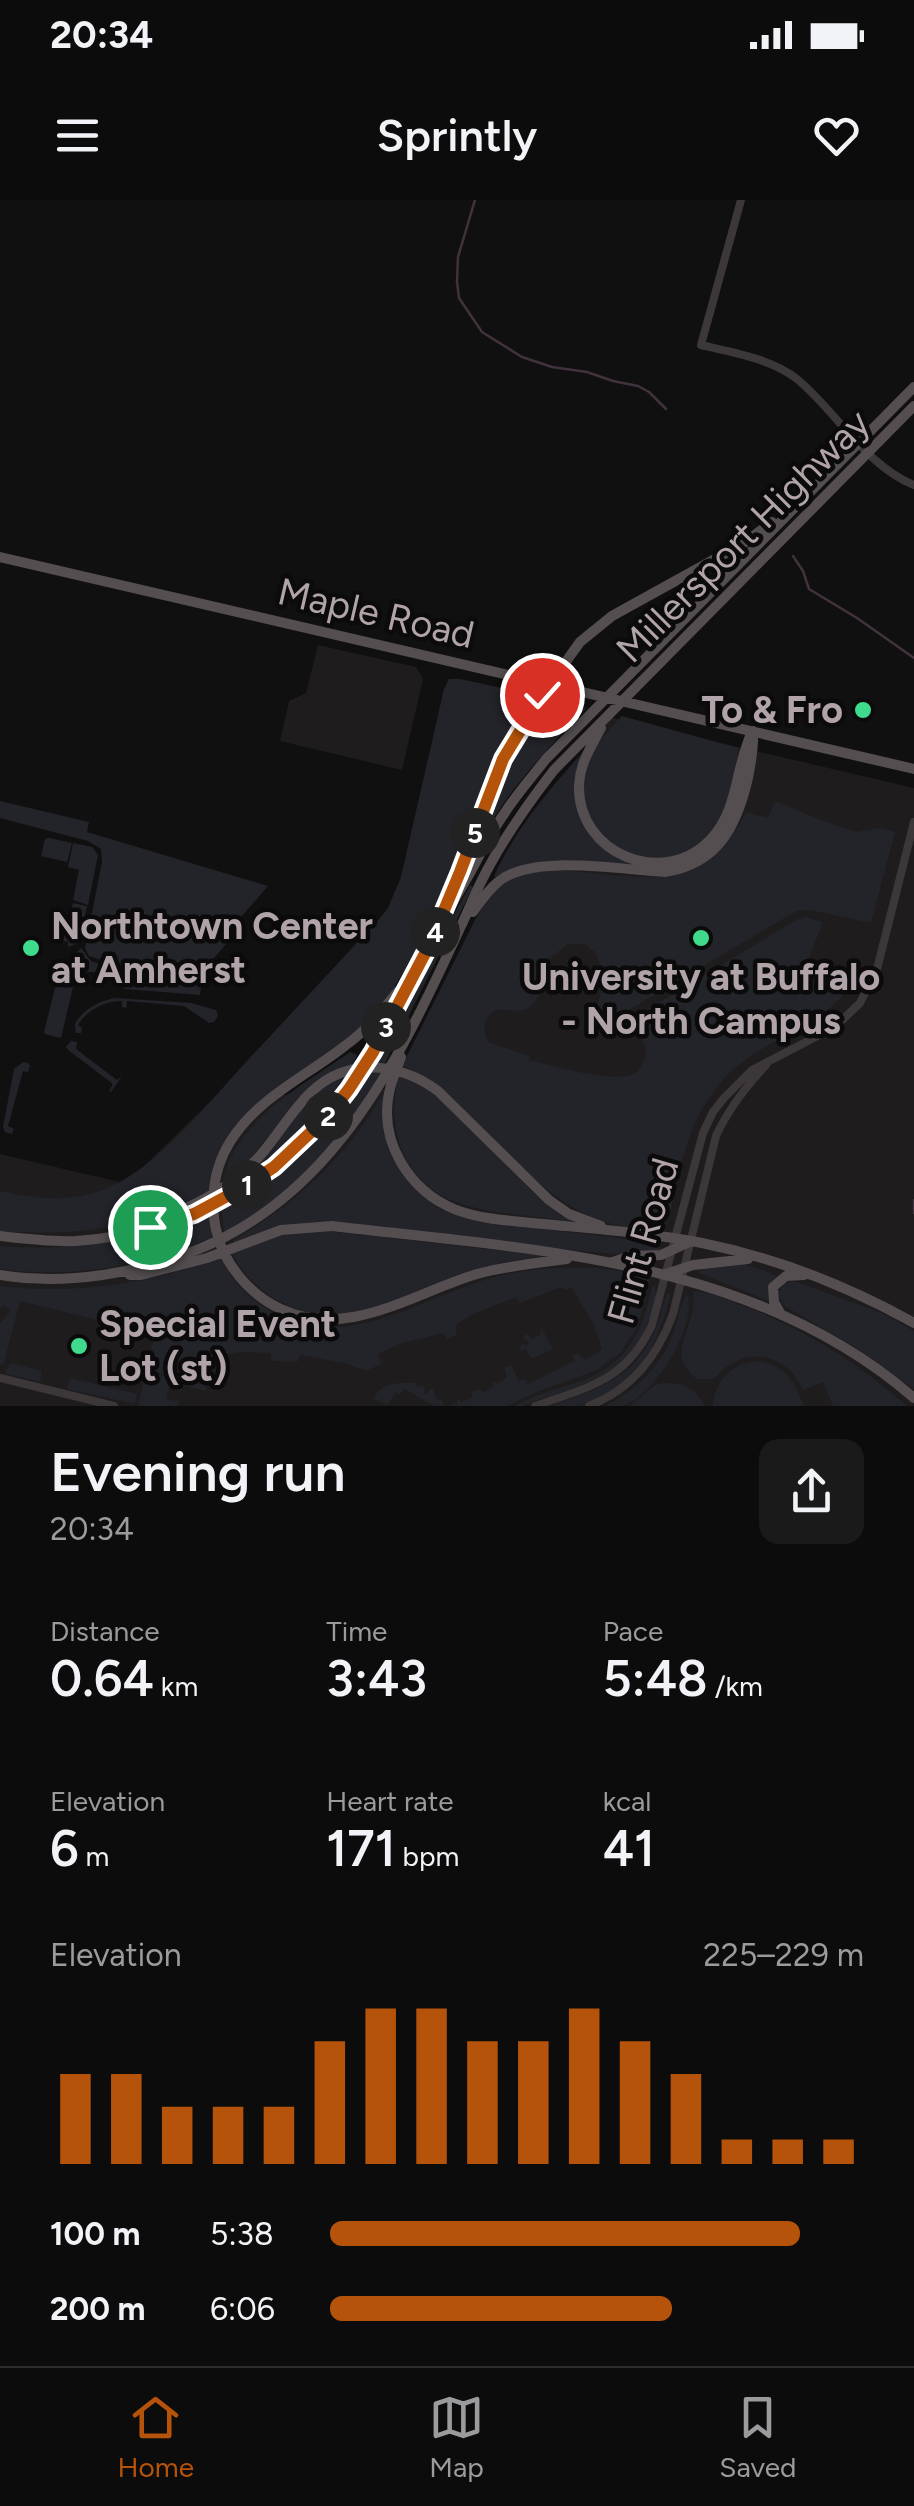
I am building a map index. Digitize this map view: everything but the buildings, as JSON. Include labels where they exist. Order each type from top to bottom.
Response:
[{"type":"main road","name":"Millersport Highway","points":[[0,1236],[74,1241],[116,1236],[194,1214],[274,1167],[301,1143],[328,1116],[373,1052],[504,814],[546,760],[914,387]]},
{"type":"main road","name":"Millersport Highway","points":[[0,1275],[99,1277],[207,1246],[236,1232],[283,1199],[328,1158],[362,1114],[414,1024],[514,822],[554,770],[914,406]]},
{"type":"main road","points":[[430,944],[503,759],[580,642],[603,622],[744,542],[794,508]]},
{"type":"main road","name":"Maple Road","points":[[0,557],[914,769]]},
{"type":"main road","points":[[608,714],[587,753],[580,796],[590,827],[599,839],[626,858],[644,863],[682,859],[713,838],[729,812],[744,748],[753,731]]},
{"type":"main road","points":[[461,927],[498,882],[525,867],[545,864],[666,872],[684,870],[702,860],[720,844],[738,814],[754,750],[753,731]]},
{"type":"main road","points":[[415,970],[365,1029],[270,1099],[229,1143],[219,1164],[212,1196],[213,1219],[228,1262],[270,1304],[318,1321],[346,1320],[388,1308],[476,1274],[578,1258]]},
{"type":"main road","points":[[414,1024],[387,1106],[393,1145],[418,1186],[456,1210],[472,1214],[616,1231]]},
{"type":"main road","points":[[150,1227],[232,1182],[259,1156],[314,1089],[328,1080],[372,1067],[402,1071],[422,1079],[549,1200],[570,1214],[673,1246]]},
{"type":"main road","points":[[99,1277],[140,1275],[207,1258],[282,1230],[332,1226],[534,1250],[666,1274],[761,1258]]},
{"type":"main road","points":[[612,1262],[630,1256],[661,1255],[673,1246],[690,1242],[761,1258],[810,1275],[914,1323]]},
{"type":"main road","points":[[682,1274],[780,1312],[840,1344],[914,1398]]},
{"type":"main road","points":[[780,1312],[774,1302],[774,1287],[786,1276],[810,1275]]},
{"type":"street","points":[[741,200],[701,345],[753,359],[798,380],[858,443],[896,476],[914,485]]},
{"type":"street","name":"Flint Road","points":[[535,1406],[588,1389],[630,1361],[652,1325],[703,1133],[713,1112],[752,1070],[835,1027],[860,1002],[877,969],[914,822]]},
{"type":"street","name":"Flint Road","points":[[589,1406],[621,1390],[650,1361],[666,1334],[716,1136],[742,1092],[774,1058]]},
{"type":"street","points":[[0,1378],[114,1406]]},
{"type":"shaded area","points":[[318,645],[416,667],[423,679],[402,770],[280,741],[289,701],[306,693]]},
{"type":"shaded area","points":[[449,679],[530,694],[533,703],[497,761],[451,881],[388,998],[362,1027],[236,1125],[214,1163],[208,1192],[158,1214],[107,1227],[82,1231],[0,1231],[0,1191],[40,1198],[78,1196],[105,1189],[144,1166],[198,1115],[381,917],[401,877]]},
{"type":"shaded area","points":[[545,699],[587,708],[527,773],[477,846],[474,845],[507,758]]},
{"type":"shaded area","points":[[622,716],[738,748],[725,810],[713,832],[695,848],[657,859],[638,856],[606,838],[594,823],[583,787],[586,767],[601,740]]},
{"type":"shaded area","name":"University at Buffalo - North Campus","points":[[610,717],[914,788],[914,1406],[0,1406],[0,1154],[120,1182],[141,1169],[213,1099],[404,1088]]},
{"type":"shaded area","points":[[581,754],[576,778],[599,843],[634,866],[546,862],[496,878],[502,859],[522,827]]},
{"type":"shaded area","points":[[0,801],[89,822],[87,832],[268,886],[222,939],[226,944],[203,971],[200,995],[125,989],[97,972],[81,972],[75,963],[75,954],[81,948],[91,961],[111,968],[113,964],[89,956],[85,948],[102,862],[101,849],[88,841],[0,818]]},
{"type":"shaded area","points":[[775,801],[856,832],[879,828],[895,832],[871,923],[798,910],[605,1024],[596,1011],[605,976],[595,952],[584,944],[568,944],[545,962],[539,993],[530,1007],[491,1013],[485,1025],[488,1042],[530,1056],[529,1060],[584,1073],[626,1076],[639,1069],[646,1051],[640,1036],[623,1027],[625,1023],[796,920],[806,917],[823,922],[804,971],[850,987],[821,1015],[754,1054],[722,1081],[698,1117],[687,1143],[663,1229],[632,1228],[578,1210],[533,1178],[439,1087],[402,1066],[476,918],[505,882],[527,872],[544,870],[638,877],[680,872],[715,853],[746,812],[768,818]]},
{"type":"shaded area","points":[[45,839],[72,843],[67,862],[41,856]]},
{"type":"shaded area","points":[[73,843],[92,847],[98,855],[88,905],[73,900],[79,870],[68,867]]},
{"type":"shaded area","points":[[470,885],[473,887],[385,1063],[373,1063]]},
{"type":"shaded area","points":[[73,903],[87,906],[79,943],[68,947],[68,942],[63,941]]},
{"type":"shaded area","points":[[56,984],[73,987],[61,1038],[44,1032]]},
{"type":"shaded area","points":[[114,998],[191,1003],[216,1010],[218,1016],[209,1023],[184,1006],[127,1001],[126,1008],[122,1001],[115,1001],[91,1011],[78,1025],[81,1033],[76,1033],[75,1024],[82,1014]]},
{"type":"shaded area","points":[[71,1041],[77,1042],[76,1049],[117,1080],[122,1076],[111,1092],[113,1084],[68,1050]]},
{"type":"shaded area","points":[[350,1052],[357,1055],[352,1065],[324,1076],[305,1091],[245,1165],[222,1184],[229,1161],[255,1123]]},
{"type":"shaded area","points":[[23,1062],[30,1066],[28,1072],[23,1071],[8,1126],[14,1129],[12,1134],[3,1127],[14,1069]]},
{"type":"shaded area","points":[[366,1072],[381,1072],[325,1152],[276,1198],[224,1232],[221,1207],[264,1180],[302,1149]]},
{"type":"shaded area","points":[[398,1074],[425,1086],[532,1191],[573,1222],[472,1207],[431,1188],[405,1158],[398,1140]]},
{"type":"shaded area","points":[[345,1076],[300,1131],[247,1176],[311,1097]]},
{"type":"shaded area","points":[[383,1094],[389,1150],[408,1182],[441,1210],[485,1222],[650,1242],[661,1248],[660,1252],[613,1254],[338,1223],[285,1227],[234,1243],[299,1194],[336,1159]]},
{"type":"shaded area","points":[[208,1213],[213,1237],[135,1263],[82,1271],[0,1269],[0,1246],[54,1247],[106,1242],[158,1231]]},
{"type":"shaded area","points":[[327,1231],[538,1257],[465,1272],[368,1310],[327,1315],[307,1312],[271,1297],[242,1269],[231,1251],[287,1233]]},
{"type":"shaded area","points":[[221,1257],[236,1282],[264,1307],[299,1323],[326,1327],[379,1319],[484,1280],[522,1271],[591,1268],[650,1280],[637,1328],[620,1353],[597,1370],[508,1406],[448,1406],[459,1399],[461,1402],[472,1398],[472,1392],[484,1392],[494,1386],[492,1383],[507,1377],[504,1368],[511,1365],[519,1381],[525,1379],[528,1384],[575,1361],[573,1355],[578,1353],[585,1360],[602,1349],[593,1323],[572,1288],[561,1287],[520,1303],[516,1297],[473,1314],[455,1326],[457,1334],[447,1340],[443,1333],[399,1344],[378,1354],[381,1364],[366,1371],[300,1355],[297,1362],[272,1361],[270,1353],[241,1352],[202,1360],[202,1368],[196,1369],[193,1381],[146,1370],[155,1334],[20,1301],[4,1363],[0,1365],[0,1323],[11,1311],[4,1305],[0,1309],[0,1286],[56,1289],[112,1285],[167,1274]]},
{"type":"shaded area","points":[[739,1263],[778,1277],[769,1301],[699,1273],[701,1267]]},
{"type":"shaded area","points":[[790,1282],[882,1313],[914,1331],[914,1389],[852,1345],[784,1306],[779,1292]]},
{"type":"shaded area","points":[[655,1285],[650,1318],[626,1358],[596,1379],[515,1406],[611,1365],[638,1332]]},
{"type":"shaded area","points":[[693,1291],[728,1299],[806,1335],[848,1360],[907,1406],[833,1406],[823,1382],[803,1390],[783,1365],[764,1357],[744,1358],[713,1379],[697,1379],[681,1354],[693,1308]]},
{"type":"shaded area","points":[[667,1293],[671,1294],[655,1340],[629,1377],[586,1405],[548,1406],[599,1387],[628,1369],[650,1341]]},
{"type":"shaded area","points":[[687,1294],[686,1323],[671,1359],[634,1400],[622,1406],[605,1406],[638,1384],[655,1365],[669,1343]]},
{"type":"shaded area","points":[[541,1327],[553,1349],[531,1359],[526,1349],[521,1351],[521,1344],[527,1346],[529,1342],[524,1336],[528,1334],[531,1339],[541,1334]]},
{"type":"shaded area","points":[[756,1361],[787,1375],[804,1406],[713,1406],[726,1375]]},
{"type":"shaded area","points":[[11,1363],[42,1371],[40,1382],[6,1374]]},
{"type":"shaded area","points":[[146,1372],[205,1385],[206,1391],[169,1387],[166,1399],[179,1399],[178,1406],[138,1406]]},
{"type":"shaded area","points":[[70,1378],[137,1394],[135,1404],[67,1389]]},
{"type":"shaded area","points":[[422,1383],[417,1387],[422,1385],[427,1394],[433,1389],[437,1400],[441,1399],[445,1406],[434,1406],[405,1389],[399,1395],[396,1393],[401,1385],[387,1405],[374,1399],[388,1386]]},
{"type":"shaded area","points":[[655,1385],[688,1387],[704,1406],[629,1406]]},
{"type":"waterway","points":[[475,200],[458,257],[457,282],[459,298],[482,332],[522,357],[638,386],[666,409]]},
{"type":"waterway","points":[[793,556],[809,589],[914,658]]},
{"type":"waterway","points":[[914,1200],[914,1213]]},
{"type":"place","name":"To & Fro","points":[[863,710]]},
{"type":"place","name":"University at Buffalo - North Campus","points":[[701,938]]},
{"type":"place","name":"Northtown Center at Amherst","points":[[31,948]]},
{"type":"place","name":"Special Event Lot (st)","points":[[79,1346]]},
{"type":"route","points":[[150,1227],[194,1214],[274,1167],[328,1116],[349,1089],[430,944],[503,759],[542,695]]}]
